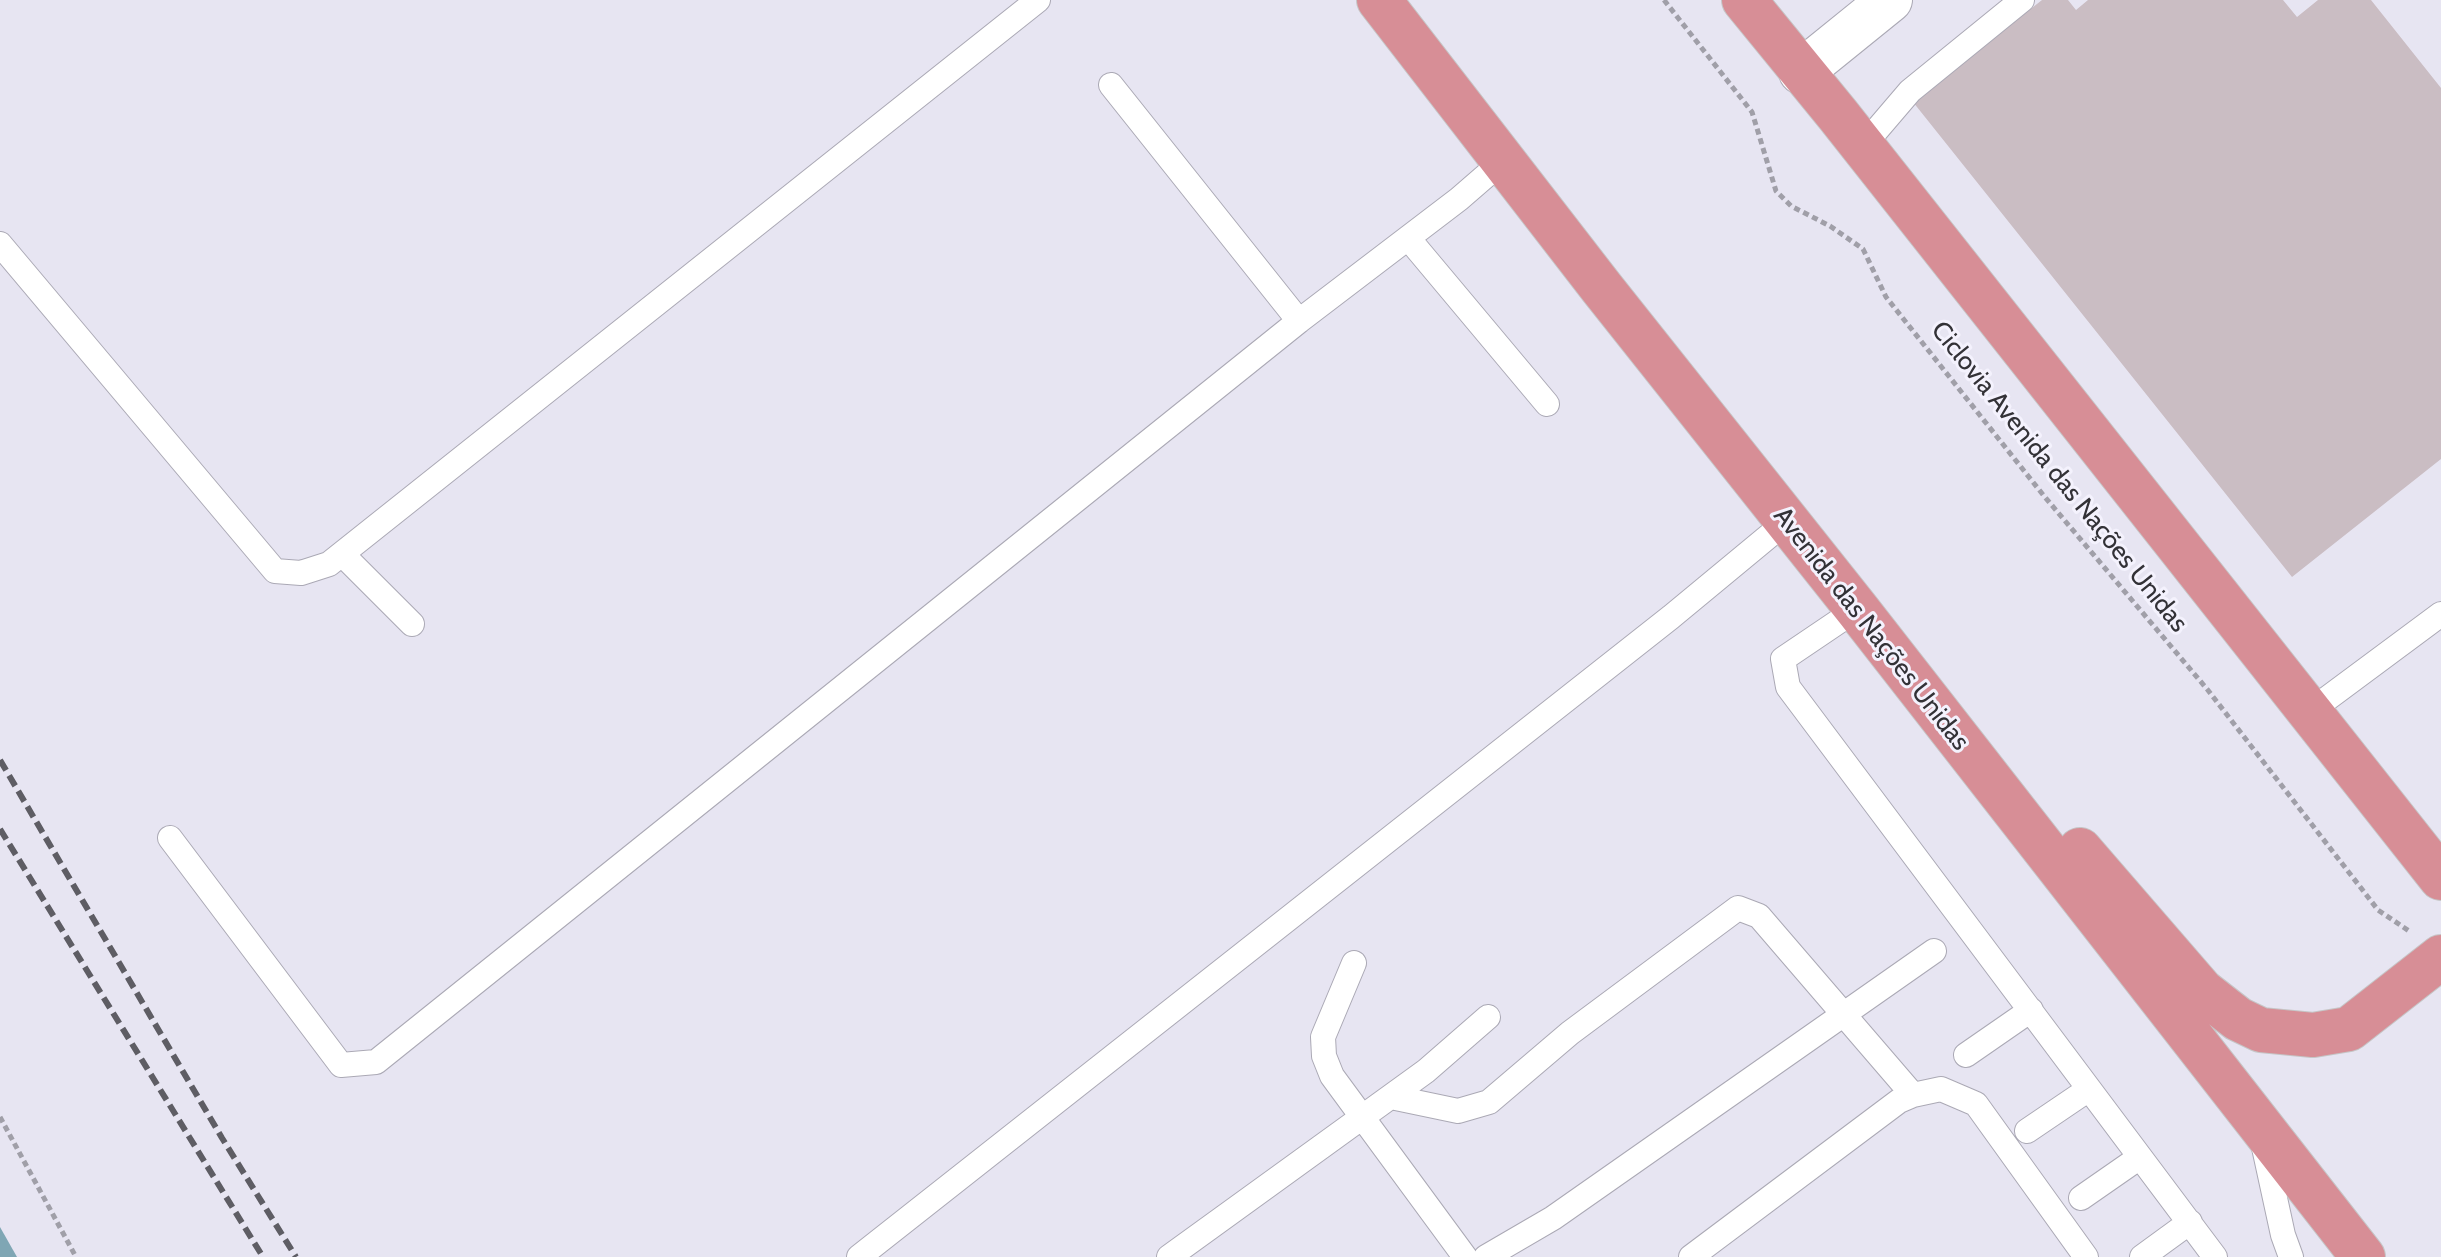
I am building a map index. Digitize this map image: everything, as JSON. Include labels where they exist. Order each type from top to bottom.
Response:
[{"type":"highway","name":"Avenida das Nações Unidas","points":[[1379,0],[2363,1257]]},
{"type":"highway","points":[[1744,0],[1863,146],[2309,712],[2435,857]]},
{"type":"highway","points":[[1979,766],[2023,784],[2202,991],[2238,1019],[2261,1030],[2313,1035],[2349,1029],[2437,960]]},
{"type":"street","points":[[1801,72],[1890,0]]},
{"type":"lane","points":[[0,244],[275,571],[301,573],[329,564],[342,554],[1038,0]]},
{"type":"lane","points":[[1863,146],[1910,91],[2022,0]]},
{"type":"lane","points":[[1111,85],[1299,321]]},
{"type":"lane","points":[[170,838],[341,1065],[376,1062],[1504,160]]},
{"type":"lane","points":[[1408,238],[1547,404]]},
{"type":"lane","points":[[859,1257],[1671,617],[1787,521]]},
{"type":"lane","points":[[342,554],[412,624]]},
{"type":"lane","points":[[1857,609],[1783,659],[1788,687],[2215,1257]]},
{"type":"lane","points":[[2309,712],[2441,614]]},
{"type":"lane","points":[[1391,1097],[1458,1111],[1489,1102],[1570,1033],[1738,908],[1759,916],[1913,1095]]},
{"type":"lane","points":[[1486,1257],[1553,1218],[1934,951]]},
{"type":"lane","points":[[1354,963],[1323,1037],[1324,1056],[1332,1076],[1361,1118],[1465,1257]]},
{"type":"lane","points":[[1966,1055],[2031,1010]]},
{"type":"lane","points":[[1169,1257],[1426,1071],[1488,1017]]},
{"type":"lane","points":[[1691,1257],[1887,1110],[1913,1095],[1941,1089],[1976,1104],[2086,1257]]},
{"type":"lane","points":[[2027,1131],[2089,1089]]},
{"type":"lane","points":[[2259,1125],[2283,1235],[2291,1257]]},
{"type":"lane","points":[[2081,1198],[2140,1157]]},
{"type":"lane","points":[[2142,1257],[2190,1222]]},
{"type":"path","name":"Ciclovia Avenida das Nações Unidas","points":[[1664,0],[1752,112],[1776,191],[1791,206],[1830,226],[1863,249],[1886,297],[2044,496],[2207,689],[2378,910],[2413,934],[2437,960]]},
{"type":"path","points":[[0,1117],[76,1257]]},
{"type":"water","points":[[0,1227],[17,1257],[0,1257]]},
{"type":"building","points":[[2042,0],[2068,0],[2076,10],[2088,0],[2283,0],[2297,17],[2318,0],[2371,0],[2441,88],[2441,459],[2292,577],[1913,102]]},
{"type":"railway","points":[[0,760],[222,1138],[296,1257]]},
{"type":"railway","points":[[0,829],[263,1257]]}]
